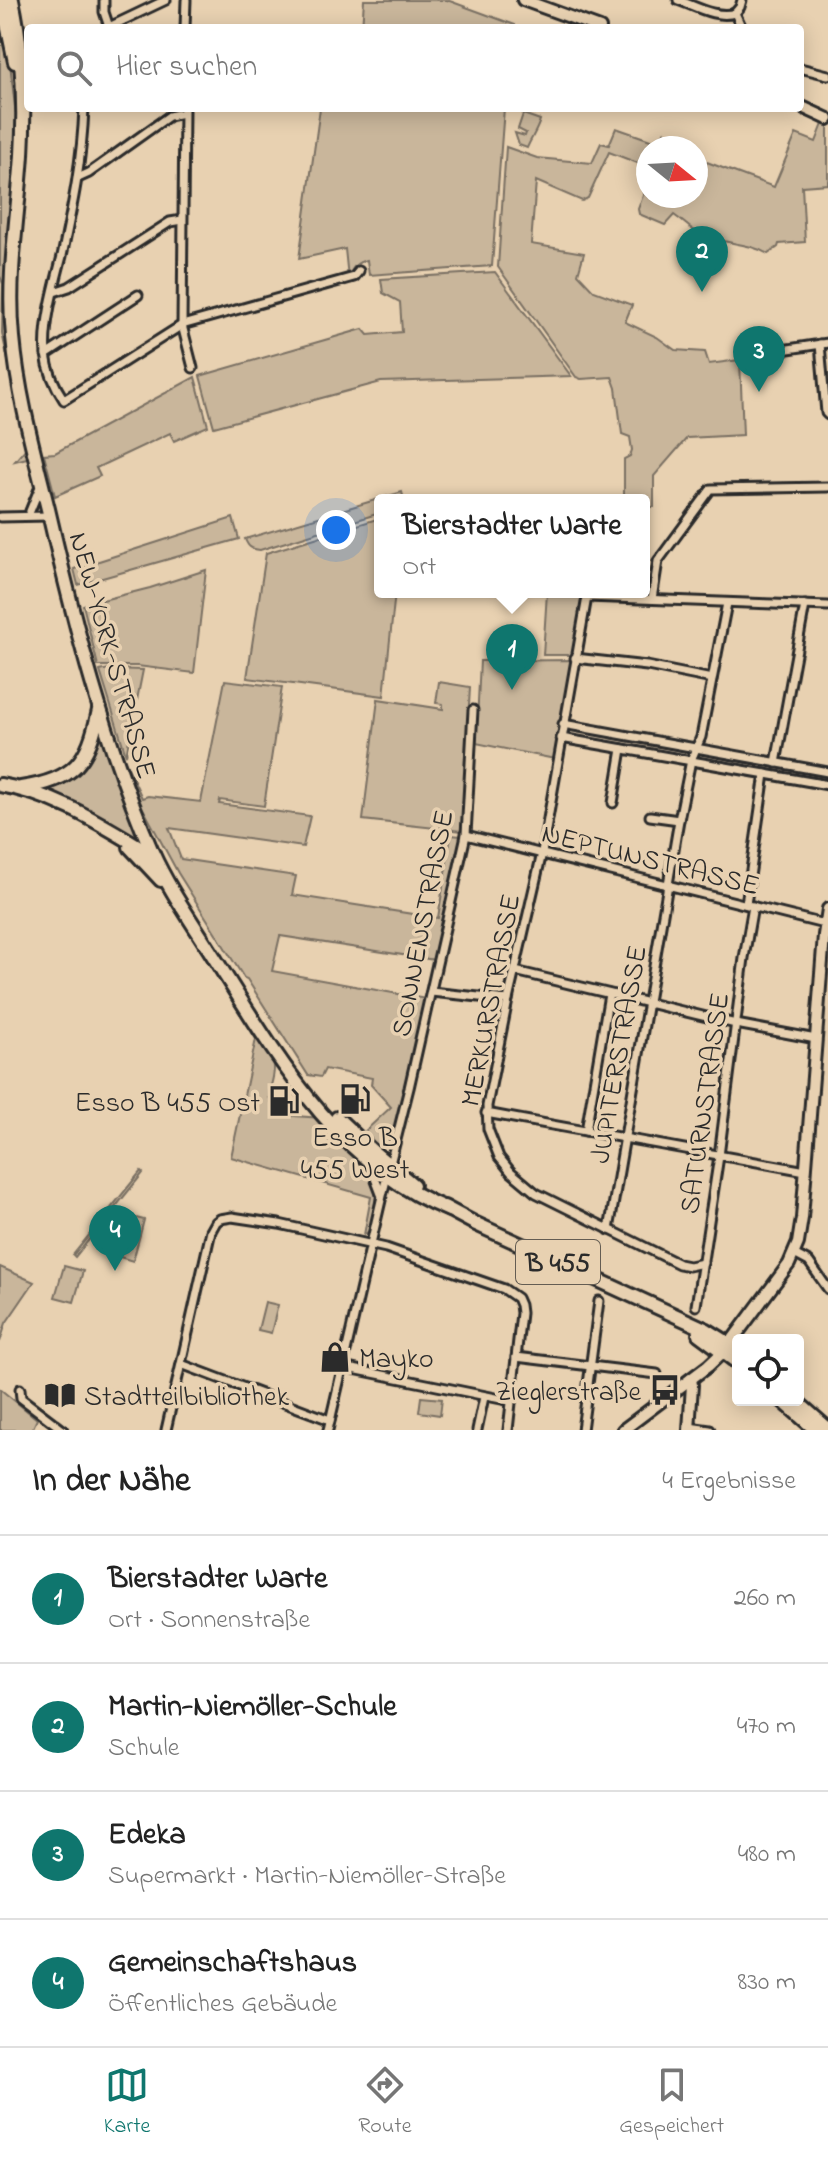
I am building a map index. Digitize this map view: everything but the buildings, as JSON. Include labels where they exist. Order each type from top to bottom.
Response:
[{"type":"main road","name":"NEW-YORK-STRASSE","points":[[2,0],[18,78],[22,116]]},
{"type":"main road","name":"NEW-YORK-STRASSE","points":[[12,0],[22,56],[22,155],[11,314],[19,382],[70,604],[99,710],[153,855],[182,906],[305,1094],[352,1145],[370,1155]]},
{"type":"main road","points":[[523,0],[589,24]]},
{"type":"main road","points":[[804,106],[828,112]]},
{"type":"main road","points":[[804,107],[828,119]]},
{"type":"main road","points":[[18,788],[45,784],[72,770],[90,746],[99,710]]},
{"type":"main road","points":[[124,781],[171,870]]},
{"type":"main road","name":"B 455","points":[[0,785],[18,788],[85,814],[153,855],[171,870],[218,950],[289,1059],[323,1102],[388,1171],[449,1210],[707,1330],[731,1348]]},
{"type":"main road","name":"B 455","points":[[109,829],[152,869],[182,906]]},
{"type":"main road","points":[[623,1430],[731,1348],[794,1254],[801,1230],[828,909]]},
{"type":"main road","name":"B 455","points":[[668,1314],[704,1337],[731,1348]]},
{"type":"main road","points":[[743,1327],[744,1334]]},
{"type":"main road","points":[[704,1337],[710,1350],[708,1366]]},
{"type":"main road","points":[[689,1429],[691,1379]]},
{"type":"main road","points":[[789,1406],[816,1430]]},
{"type":"main road","points":[[802,1406],[828,1429]]},
{"type":"street","points":[[104,0],[107,24]]},
{"type":"street","points":[[116,24],[166,0]]},
{"type":"street","points":[[185,24],[186,0]]},
{"type":"street","points":[[678,0],[727,16],[735,13],[742,0]]},
{"type":"street","points":[[735,13],[740,24]]},
{"type":"street","points":[[804,69],[828,75]]},
{"type":"street","points":[[84,112],[78,178],[46,339],[51,378],[64,400],[182,325],[354,277],[359,271]]},
{"type":"street","points":[[78,178],[169,116],[181,112]]},
{"type":"street","points":[[184,112],[182,325],[193,368]]},
{"type":"street","points":[[54,292],[69,287],[170,222],[182,220]]},
{"type":"street","points":[[46,355],[138,295]]},
{"type":"street","points":[[762,353],[824,344],[828,415]]},
{"type":"street","points":[[30,511],[39,493],[40,479]]},
{"type":"street","points":[[828,487],[711,489],[658,561],[652,599],[828,606]]},
{"type":"street","points":[[21,516],[30,511],[49,515]]},
{"type":"street","points":[[2,517],[37,518],[49,515]]},
{"type":"street","name":"MERKURSTRASSE","points":[[587,598],[542,853],[486,1113],[488,1129],[499,1157],[521,1182],[536,1193],[679,1264],[689,1266],[703,1263]]},
{"type":"street","name":"MERKURSTRASSE","points":[[620,598],[652,599]]},
{"type":"street","name":"JUPITERSTRASSE","points":[[609,1230],[679,820],[715,669],[727,603]]},
{"type":"street","points":[[776,763],[805,605]]},
{"type":"street","points":[[575,658],[647,666],[712,679]]},
{"type":"street","name":"SONNENSTRASSE","points":[[328,1430],[466,835],[473,710]]},
{"type":"street","points":[[563,724],[828,772]]},
{"type":"street","points":[[561,738],[828,785]]},
{"type":"street","points":[[613,803],[622,749]]},
{"type":"street","name":"SATURNSTRASSE","points":[[696,1306],[719,1156],[765,774]]},
{"type":"street","points":[[650,816],[679,820]]},
{"type":"street","name":"NEPTUNSTRASSE","points":[[466,835],[827,925]]},
{"type":"street","points":[[515,971],[736,1024],[816,1039]]},
{"type":"street","points":[[431,992],[508,1000]]},
{"type":"street","points":[[586,1131],[609,994]]},
{"type":"street","points":[[486,1113],[806,1171]]},
{"type":"street","points":[[382,1196],[370,1155],[396,1142]]},
{"type":"street","points":[[166,1430],[211,1231],[220,1219],[232,1217],[371,1244],[435,1263],[512,1294],[520,1305],[521,1313],[508,1430]]},
{"type":"street","points":[[794,1254],[809,1262],[828,1289]]},
{"type":"street","points":[[582,1430],[599,1301]]},
{"type":"street","points":[[516,1357],[657,1374]]},
{"type":"street","points":[[181,1364],[330,1420]]},
{"type":"street","points":[[343,1367],[511,1401]]},
{"type":"street","points":[[20,1389],[21,1398],[63,1430]]},
{"type":"street","points":[[484,1397],[478,1429],[487,1430]]},
{"type":"street","points":[[689,1429],[710,1430]]},
{"type":"shaded area","points":[[364,0],[447,0],[512,24],[362,24]]},
{"type":"shaded area","points":[[0,11],[17,125],[6,311],[31,457],[15,461],[27,447],[2,333]]},
{"type":"shaded area","points":[[319,112],[504,112],[492,266],[369,275],[367,260],[355,266],[348,278],[345,249],[299,259]]},
{"type":"shaded area","points":[[523,114],[540,120],[527,148],[519,145],[515,133],[525,136],[526,133],[518,129]]},
{"type":"shaded area","points":[[823,124],[828,126],[828,184],[802,186],[805,242],[779,244],[768,254],[700,234],[674,215],[665,225],[639,214],[638,208],[708,208],[708,162],[774,187],[796,134],[816,142]]},
{"type":"shaded area","points":[[616,128],[639,136],[636,136],[636,162],[609,152],[588,198],[582,201],[536,181],[531,244],[584,253],[578,274],[594,291],[632,305],[625,322],[657,337],[675,350],[705,352],[709,364],[740,360],[743,435],[687,438],[654,476],[654,507],[650,507],[650,494],[624,494],[624,459],[630,456],[632,450],[630,437],[622,434],[612,377],[576,377],[498,267],[506,147],[537,158],[592,163],[601,143],[609,145]]},
{"type":"shaded area","points":[[495,272],[571,376],[381,382],[214,427],[200,376],[363,329],[368,335],[402,332],[400,302],[383,293],[381,279]]},
{"type":"shaded area","points":[[195,377],[208,426],[174,441],[170,433],[96,468],[100,476],[55,496],[44,454],[55,453]]},
{"type":"shaded area","points":[[374,500],[374,515],[260,550],[250,547],[245,539]]},
{"type":"shaded area","points":[[233,518],[239,539],[78,585],[74,569]]},
{"type":"shaded area","points":[[374,520],[374,598],[394,598],[384,696],[247,678],[266,553]]},
{"type":"shaded area","points":[[206,570],[194,673],[137,666],[98,666],[83,605]]},
{"type":"shaded area","points":[[547,598],[582,598],[574,655],[543,655]]},
{"type":"shaded area","points":[[572,660],[555,759],[476,743],[480,661]]},
{"type":"shaded area","points":[[143,670],[126,755],[100,671]]},
{"type":"shaded area","points":[[94,672],[124,759],[142,798],[148,796],[201,802],[225,680],[282,687],[264,806],[220,800],[219,804],[310,816],[303,847],[169,828],[181,859],[296,876],[292,895],[438,918],[451,835],[461,836],[463,840],[435,960],[280,936],[272,971],[426,999],[397,1125],[388,1144],[374,1144],[363,1133],[391,1107],[371,1085],[372,1078],[325,1069],[321,1077],[308,1075],[178,873],[128,777]]},
{"type":"shaded area","points":[[439,682],[470,687],[462,831],[363,820],[378,699],[443,709],[443,704],[436,703]]},
{"type":"shaded area","points":[[100,728],[148,848],[41,789],[62,782]]},
{"type":"shaded area","points":[[152,873],[172,897],[268,1048],[274,1067],[269,1096],[274,1107],[281,1115],[322,1118],[370,1174],[375,1186],[375,1205],[372,1226],[364,1235],[371,1197],[231,1157],[256,1039]]},
{"type":"shaded area","points":[[141,1171],[143,1173],[75,1257],[73,1255]]},
{"type":"shaded area","points":[[116,1213],[144,1220],[133,1261],[113,1255],[117,1241],[101,1237],[103,1228]]},
{"type":"shaded area","points":[[64,1266],[83,1271],[74,1302],[55,1297]]},
{"type":"shaded area","points":[[0,1267],[34,1282],[6,1323],[0,1342]]},
{"type":"shaded area","points":[[265,1302],[278,1305],[271,1333],[258,1330]]},
{"type":"shaded area","points":[[0,1389],[37,1419],[32,1430],[0,1430]]},
{"type":"shaded area","points":[[421,1397],[442,1399],[440,1415],[419,1412]]},
{"type":"place","name":"Martin-Niemöller-Schule","points":[[702,292]]},
{"type":"place","name":"Edeka","points":[[759,392]]},
{"type":"place","name":"Bierstadter Warte","points":[[512,690]]},
{"type":"place","name":"Esso B 455 West","points":[[355,1099]]},
{"type":"place","name":"Esso B 455 Ost","points":[[284,1101]]},
{"type":"place","name":"Gemeinschaftshaus","points":[[115,1271]]},
{"type":"place","name":"Mayko","points":[[335,1357]]},
{"type":"place","name":"Zieglerstraße","points":[[665,1390]]},
{"type":"place","name":"Stadtteilbibliothek","points":[[60,1395]]}]
